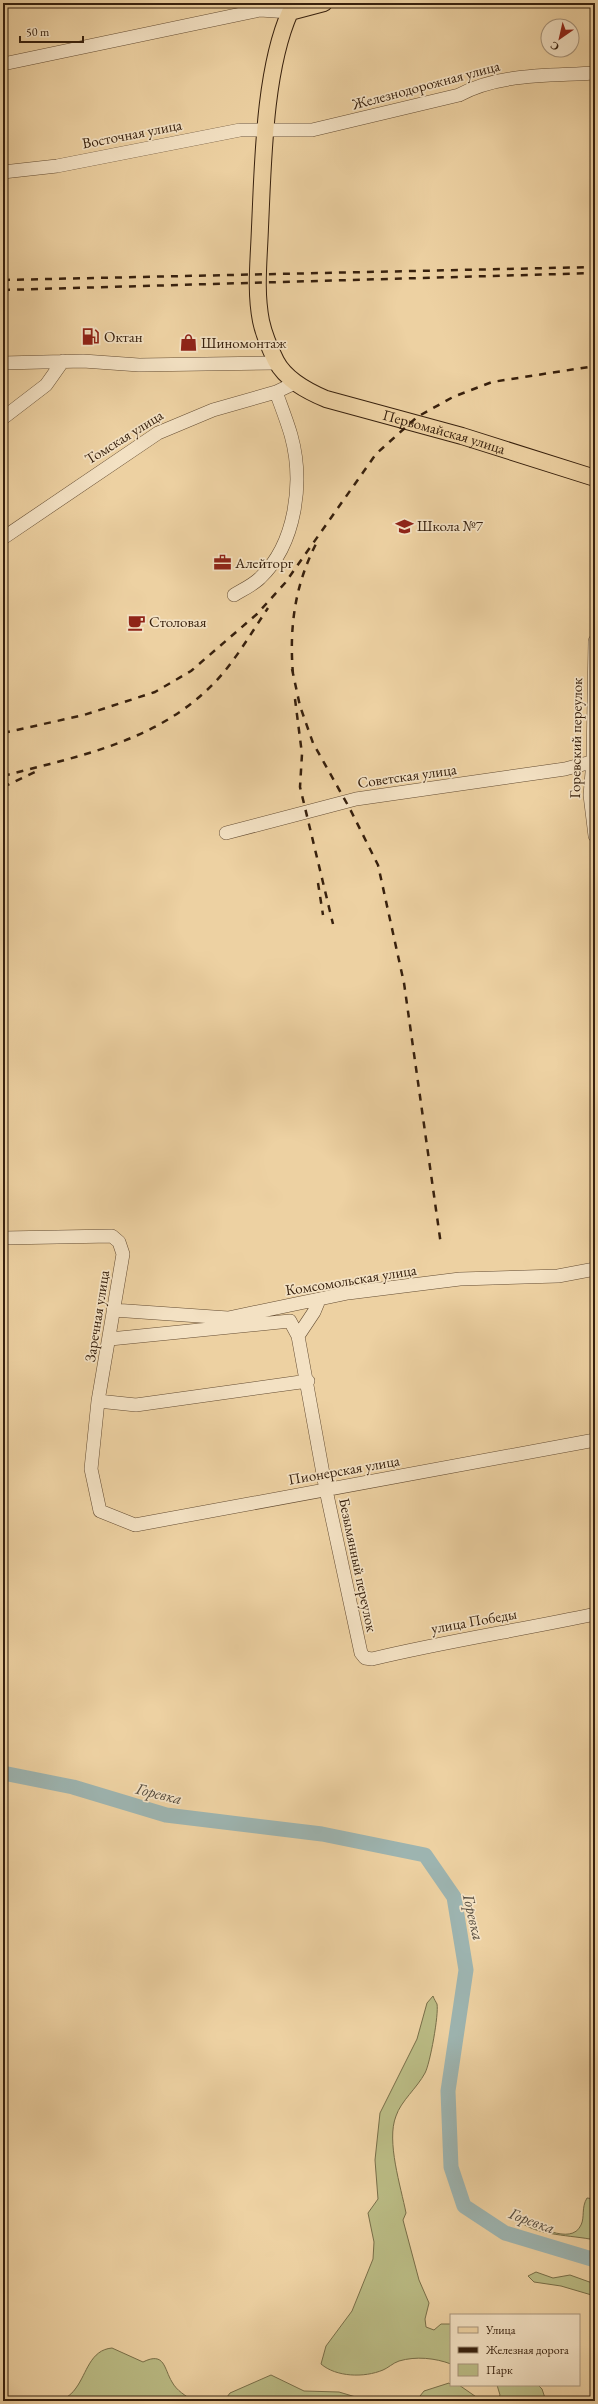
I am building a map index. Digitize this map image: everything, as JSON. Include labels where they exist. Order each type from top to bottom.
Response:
[{"type":"main road","points":[[277,363],[261,322],[257,282],[266,129],[281,32],[290,12],[324,3]]},
{"type":"main road","name":"Первомайская улица","points":[[277,363],[296,383],[308,392],[326,399],[462,436],[595,478]]},
{"type":"street","points":[[3,64],[260,10],[290,12]]},
{"type":"street","name":"Железнодорожная улица","points":[[266,129],[312,130],[459,95],[476,85],[495,81],[595,73]]},
{"type":"street","name":"Восточная улица","points":[[3,172],[57,166],[240,130],[266,129]]},
{"type":"street","points":[[3,363],[63,361],[139,365],[277,363]]},
{"type":"street","points":[[3,418],[46,386],[63,361]]},
{"type":"street","points":[[234,595],[260,579],[283,548],[293,520],[295,470],[291,437],[276,392],[296,383]]},
{"type":"street","name":"Томская улица","points":[[3,538],[158,432],[213,410],[276,392]]},
{"type":"street","name":"Горевский переулок","points":[[595,641],[594,761],[590,795],[595,836]]},
{"type":"street","name":"Советская улица","points":[[226,833],[356,799],[510,778],[564,769],[594,761]]},
{"type":"street","name":"Заречная улица","points":[[3,1238],[112,1236],[119,1242],[123,1254],[113,1310],[110,1339],[98,1401],[91,1469],[100,1511]]},
{"type":"street","name":"Комсомольская улица","points":[[113,1310],[228,1318],[348,1293],[460,1279],[558,1276],[595,1269]]},
{"type":"street","points":[[110,1339],[290,1321],[298,1336],[314,1312],[319,1300]]},
{"type":"street","name":"Безымянный переулок","points":[[298,1336],[308,1381],[326,1490],[361,1653]]},
{"type":"street","points":[[98,1401],[136,1405],[308,1381]]},
{"type":"street","name":"Пионерская улица","points":[[100,1511],[135,1525],[595,1440]]},
{"type":"street","name":"улица Победы","points":[[361,1653],[365,1658],[372,1659],[427,1646],[496,1635],[595,1614]]},
{"type":"green space","points":[[433,1996],[437,2004],[437,2018],[432,2050],[422,2079],[398,2110],[393,2126],[393,2151],[406,2213],[403,2220],[419,2280],[429,2303],[425,2319],[426,2327],[434,2330],[441,2324],[450,2324],[450,2364],[432,2359],[405,2359],[375,2373],[359,2375],[342,2374],[334,2372],[321,2364],[326,2346],[352,2311],[373,2259],[374,2242],[368,2213],[378,2199],[375,2160],[380,2113],[417,2039],[427,2003]]},
{"type":"green space","points":[[587,2198],[595,2199],[595,2240],[535,2230],[519,2221],[552,2232],[569,2234],[576,2231],[581,2225],[584,2205]]},
{"type":"green space","points":[[536,2272],[553,2278],[570,2275],[595,2284],[595,2296],[561,2286],[534,2282],[528,2276]]},
{"type":"green space","points":[[112,2348],[143,2362],[150,2359],[160,2360],[176,2388],[193,2401],[62,2401],[75,2390],[94,2358],[99,2353]]},
{"type":"green space","points":[[271,2375],[304,2391],[339,2392],[369,2401],[224,2401],[230,2393]]},
{"type":"green space","points":[[449,2383],[450,2386],[460,2386],[482,2401],[416,2401],[424,2391]]},
{"type":"green space","points":[[497,2386],[539,2386],[542,2389],[546,2401],[497,2401],[500,2395]]},
{"type":"waterway","name":"Горевка","points":[[3,1773],[73,1787],[166,1815],[322,1834],[425,1855],[454,1897],[466,1970],[448,2091],[451,2167],[464,2206],[505,2233],[595,2260]]},
{"type":"railway","points":[[3,280],[595,267]]},
{"type":"railway","points":[[3,290],[595,273]]},
{"type":"railway","points":[[3,733],[84,715],[155,692],[191,671],[257,614],[285,583],[376,454],[417,417],[453,397],[492,382],[595,366]]},
{"type":"railway","points":[[293,674],[292,639],[295,606],[303,574],[317,542]]},
{"type":"railway","points":[[3,776],[111,746],[162,723],[185,708],[216,681],[240,651],[268,608]]},
{"type":"railway","points":[[292,669],[300,706],[313,743],[350,809],[378,865],[404,983],[441,1245]]},
{"type":"railway","points":[[295,699],[302,754],[300,787],[333,924]]},
{"type":"railway","points":[[3,787],[37,771]]},
{"type":"railway","points":[[318,883],[323,915]]},
{"type":"place","name":"Октан","points":[[91,337]]},
{"type":"place","name":"Шиномонтаж","points":[[188,343]]},
{"type":"place","name":"Школа №7","points":[[404,526]]},
{"type":"place","name":"Алейторг","points":[[222,563]]},
{"type":"place","name":"Столовая","points":[[136,622]]}]
